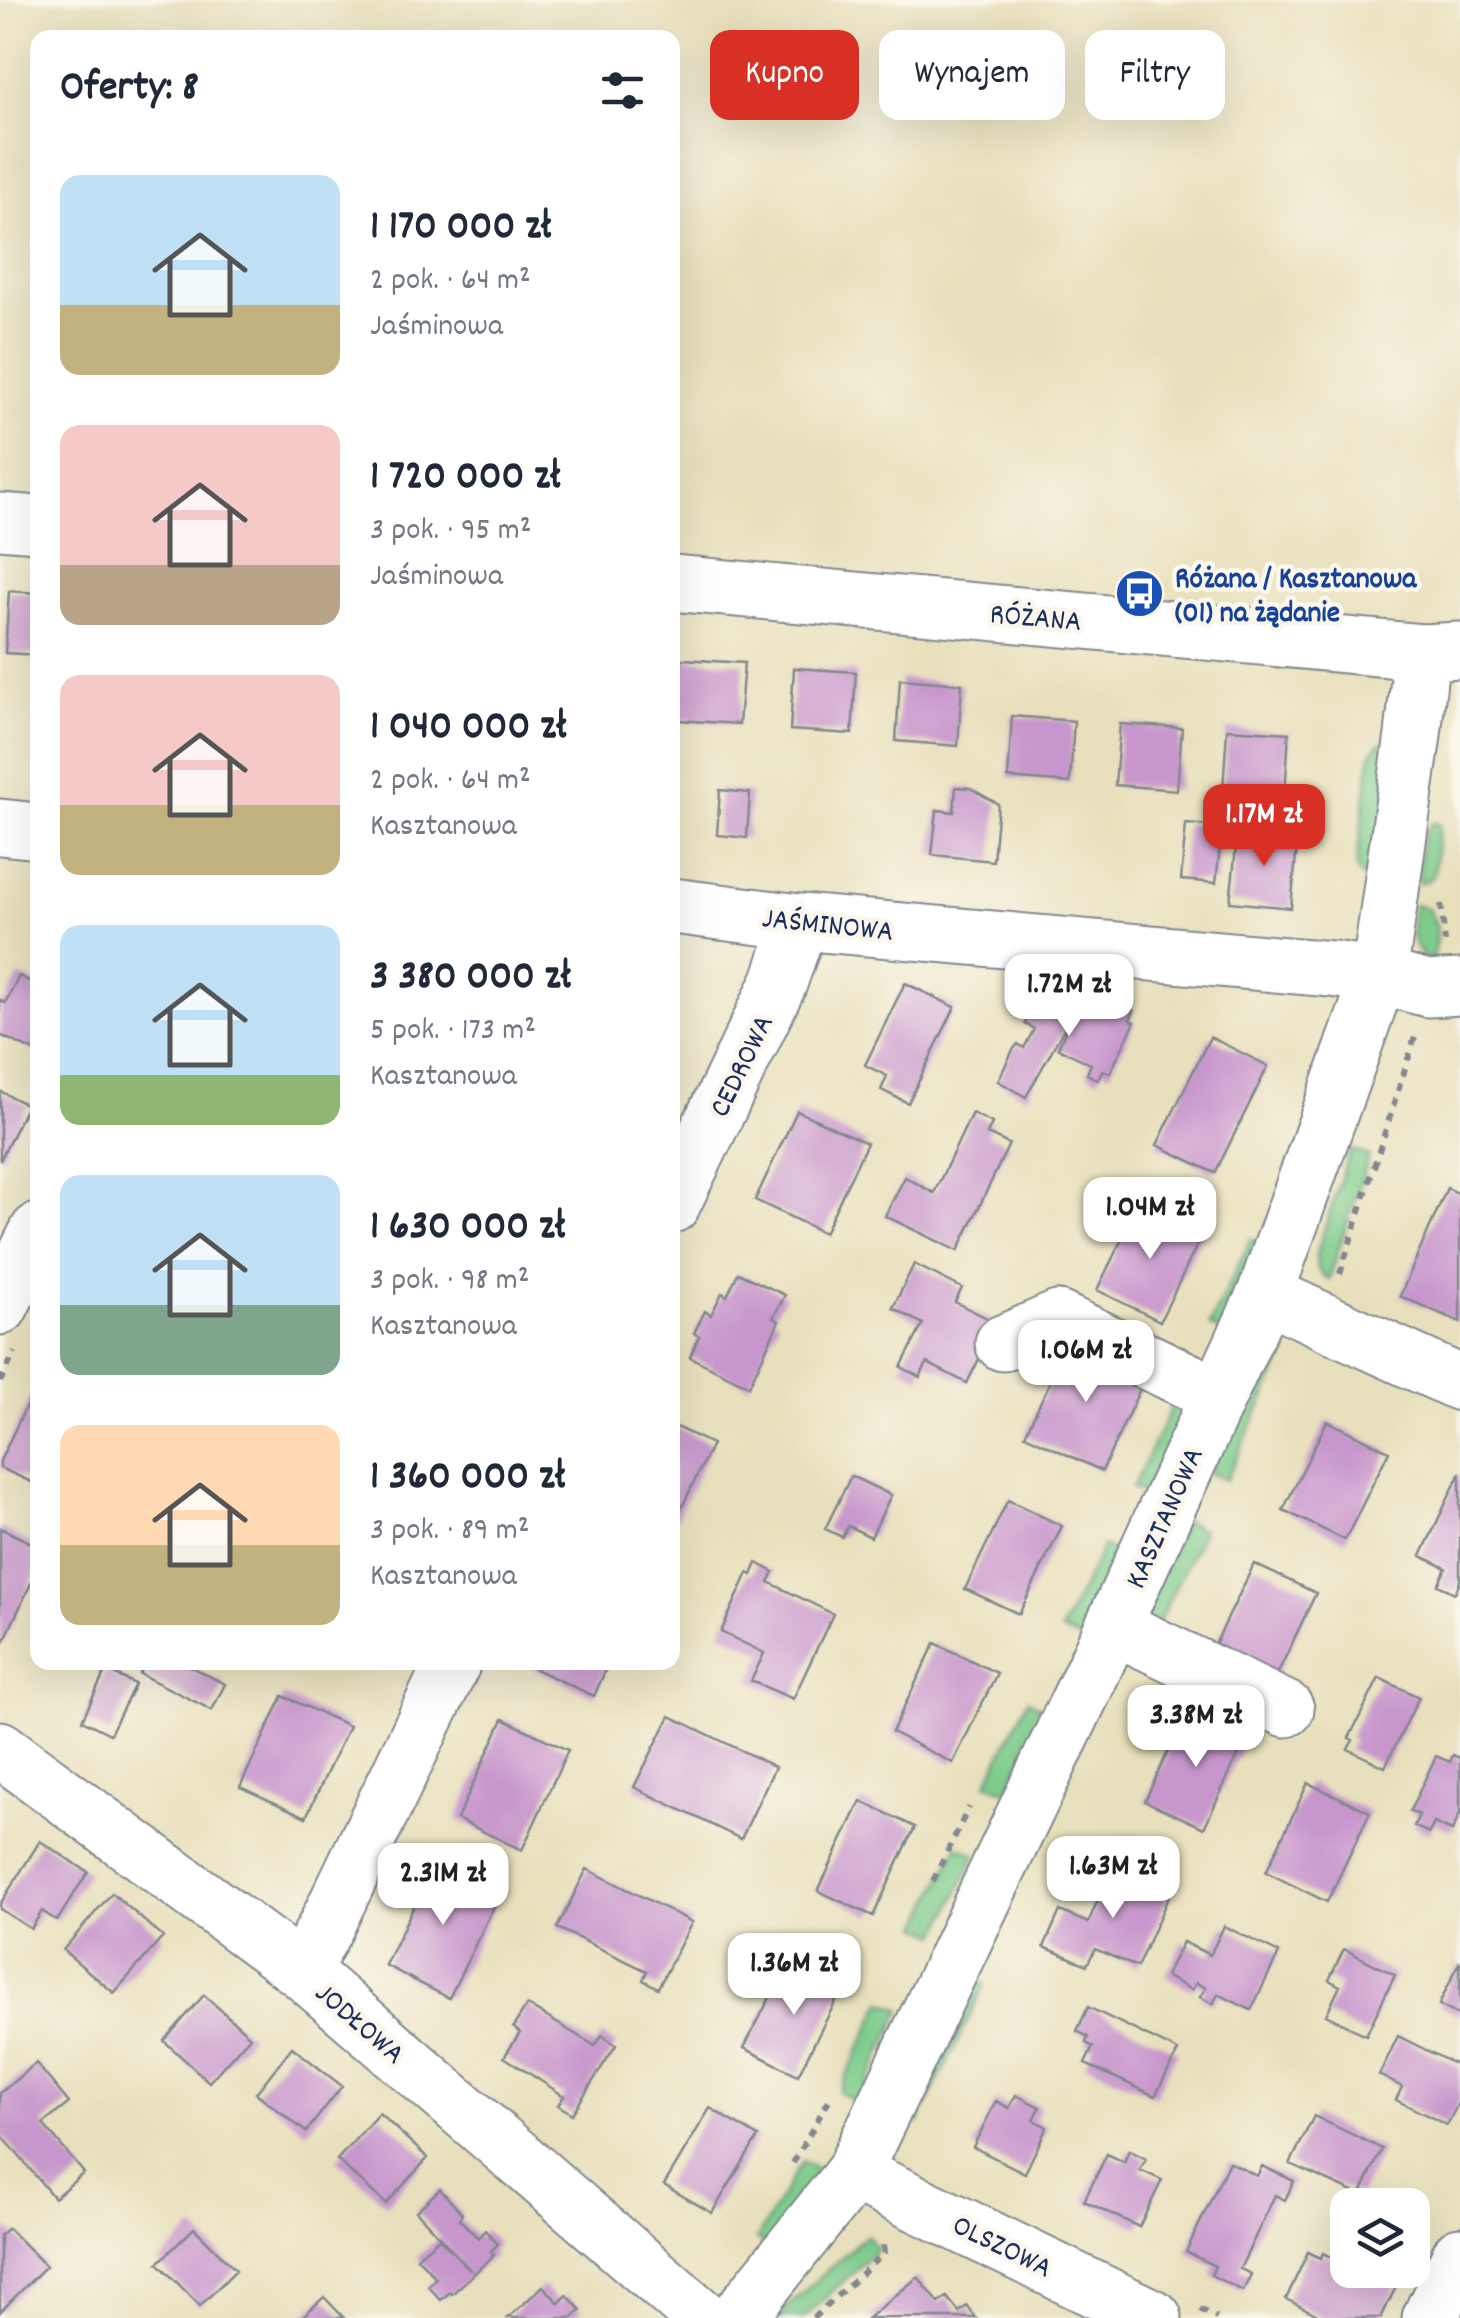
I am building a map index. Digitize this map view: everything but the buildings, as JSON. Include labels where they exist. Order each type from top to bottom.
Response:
[{"type":"street","points":[[0,521],[30,523]]},
{"type":"street","name":"RÓŻANA","points":[[680,584],[1441,651]]},
{"type":"street","name":"KASZTANOWA","points":[[737,2318],[853,2172],[1114,1626],[1265,1294],[1379,976],[1413,735],[1441,651]]},
{"type":"street","points":[[0,827],[30,830]]},
{"type":"street","name":"JAŚMINOWA","points":[[680,907],[800,922],[1332,969],[1428,988],[1460,987]]},
{"type":"street","name":"CEDROWA","points":[[680,1219],[779,983],[800,922]]},
{"type":"street","points":[[0,1307],[30,1247]]},
{"type":"street","points":[[1265,1294],[1460,1382]]},
{"type":"street","points":[[1003,1343],[1058,1319],[1218,1395]]},
{"type":"street","points":[[1114,1626],[1286,1709]]},
{"type":"street","points":[[302,1970],[449,1670]]},
{"type":"street","name":"JODŁOWA","points":[[0,1749],[302,1970],[703,2318]]},
{"type":"street","name":"OLSZOWA","points":[[853,2172],[1154,2318]]},
{"type":"street","points":[[1430,2318],[1460,2255]]},
{"type":"path","points":[[928,1892],[970,1804]]},
{"type":"path","points":[[790,2170],[836,2085]]},
{"type":"path","points":[[813,2318],[884,2253],[882,2234]]},
{"type":"green space","points":[[1380,743],[1394,743],[1377,878],[1361,877],[1356,868],[1371,754]]},
{"type":"green space","points":[[1434,822],[1439,825],[1434,874],[1418,883],[1422,841]]},
{"type":"green space","points":[[1413,905],[1428,908],[1437,927],[1433,963],[1415,945]]},
{"type":"green space","points":[[1350,1150],[1369,1156],[1329,1280],[1318,1270],[1316,1255]]},
{"type":"green space","points":[[1251,1239],[1265,1246],[1226,1334],[1209,1326]]},
{"type":"green space","points":[[1275,1350],[1285,1355],[1226,1480],[1209,1473],[1265,1360]]},
{"type":"green space","points":[[1181,1388],[1195,1394],[1149,1495],[1132,1488]]},
{"type":"green space","points":[[1185,1521],[1203,1530],[1154,1631],[1137,1623]]},
{"type":"green space","points":[[1103,1546],[1119,1554],[1079,1639],[1061,1631]]},
{"type":"green space","points":[[1028,1700],[1045,1709],[1007,1791],[987,1783]]},
{"type":"green space","points":[[958,1846],[976,1855],[938,1935],[920,1926]]},
{"type":"green space","points":[[968,1976],[985,1984],[918,2123],[902,2116]]},
{"type":"green space","points":[[883,2001],[902,2009],[858,2103],[839,2092]]},
{"type":"green space","points":[[802,2161],[821,2171],[769,2247],[757,2239]]},
{"type":"green space","points":[[866,2235],[878,2249],[804,2318],[775,2318]]},
{"type":"place","name":"Różana / Kasztanowa (01) na żądanie","points":[[1140,594]]}]
